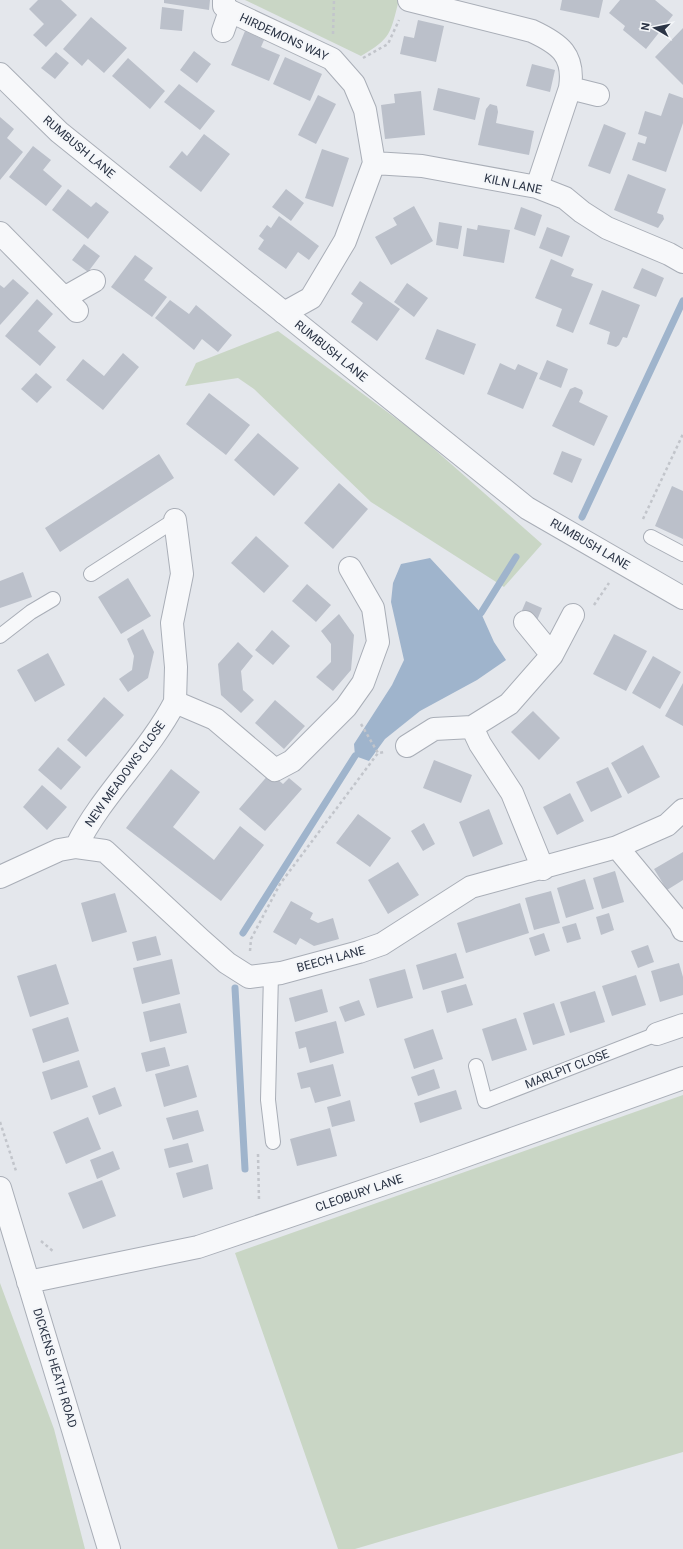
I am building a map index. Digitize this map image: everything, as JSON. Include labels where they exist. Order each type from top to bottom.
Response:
[{"type":"street","points":[[404,8],[532,31],[549,39],[566,54],[572,72],[570,88],[538,187]]},
{"type":"street","name":"HIRDEMONS WAY","points":[[226,14],[337,64],[354,84],[365,110],[374,163]]},
{"type":"street","name":"RUMBUSH LANE","points":[[0,74],[59,132],[527,508],[683,598]]},
{"type":"street","points":[[570,88],[598,95]]},
{"type":"street","points":[[284,313],[311,298],[345,241],[374,163]]},
{"type":"street","name":"KILN LANE","points":[[374,163],[422,166],[538,187],[565,198],[582,212],[607,228],[669,254],[683,262]]},
{"type":"street","points":[[0,233],[70,304],[94,281]]},
{"type":"street","name":"NEW MEADOWS CLOSE","points":[[76,847],[87,826],[153,738],[175,702],[176,667],[172,623],[182,574],[175,520]]},
{"type":"street","points":[[175,702],[215,719],[275,770],[292,761],[346,707],[363,683],[378,642],[373,608],[350,568]]},
{"type":"street","points":[[407,746],[434,729],[472,727],[509,704],[552,655],[573,615]]},
{"type":"street","points":[[525,622],[552,655]]},
{"type":"street","points":[[472,727],[480,744],[512,793],[543,868]]},
{"type":"street","name":"BEECH LANE","points":[[249,977],[271,974],[359,952],[382,944],[471,887],[617,847],[667,825],[683,810]]},
{"type":"street","points":[[0,877],[59,850],[76,847],[105,851],[227,963],[249,977]]},
{"type":"street","points":[[617,847],[676,917],[683,930]]},
{"type":"street","name":"MARLPIT CLOSE","points":[[657,1034],[683,1024]]},
{"type":"street","name":"CLEOBURY LANE","points":[[28,1282],[198,1248],[434,1167],[683,1078]]},
{"type":"street","name":"DICKENS HEATH ROAD","points":[[0,1188],[108,1549]]},
{"type":"lane","points":[[91,574],[175,520]]},
{"type":"lane","points":[[651,537],[683,554]]},
{"type":"lane","points":[[0,636],[31,612],[53,599]]},
{"type":"lane","points":[[271,974],[268,1100],[274,1142]]},
{"type":"lane","name":"MARLPIT CLOSE","points":[[476,1066],[485,1101],[657,1034]]},
{"type":"path","points":[[334,0],[337,64],[388,44],[404,8]]},
{"type":"path","points":[[642,520],[683,434]]},
{"type":"path","points":[[249,977],[251,939],[280,884],[378,753],[360,722]]},
{"type":"path","points":[[0,1122],[16,1172]]},
{"type":"path","points":[[258,1149],[259,1203]]},
{"type":"path","points":[[37,1237],[54,1252],[61,1252]]},
{"type":"green space","points":[[245,0],[399,0],[394,20],[388,34],[379,44],[361,56]]},
{"type":"green space","points":[[278,331],[417,434],[542,544],[504,587],[371,502],[254,389],[238,378],[185,386],[196,363]]},
{"type":"green space","points":[[683,1095],[683,1452],[355,1549],[338,1549],[235,1253]]},
{"type":"green space","points":[[0,1283],[54,1429],[85,1549],[0,1549]]},
{"type":"water","points":[[430,558],[481,613],[494,642],[506,660],[477,680],[420,711],[385,739],[369,761],[355,756],[354,744],[392,685],[404,660],[391,602],[393,583],[401,564]]},
{"type":"building","points":[[38,0],[61,0],[77,15],[46,47],[33,35],[44,24],[29,9]]},
{"type":"building","points":[[164,0],[210,0],[209,10],[164,3]]},
{"type":"building","points":[[562,0],[603,0],[599,18],[560,10]]},
{"type":"building","points":[[620,0],[655,0],[673,15],[646,49],[623,30],[625,26],[609,13]]},
{"type":"building","points":[[162,7],[184,10],[182,31],[160,29]]},
{"type":"building","points":[[91,17],[127,48],[104,73],[88,59],[82,66],[63,49]]},
{"type":"building","points":[[418,20],[444,26],[436,62],[400,54],[404,36],[414,38]]},
{"type":"building","points":[[683,28],[683,85],[655,57]]},
{"type":"building","points":[[245,31],[264,40],[261,47],[280,55],[269,81],[231,65]]},
{"type":"building","points":[[194,51],[211,64],[197,83],[180,70]]},
{"type":"building","points":[[56,52],[69,63],[55,79],[41,68]]},
{"type":"building","points":[[285,57],[322,74],[310,101],[273,84]]},
{"type":"building","points":[[128,58],[165,91],[150,109],[112,76]]},
{"type":"building","points":[[532,64],[555,70],[550,92],[526,86]]},
{"type":"building","points":[[179,84],[215,111],[200,130],[164,102]]},
{"type":"building","points":[[438,88],[480,98],[475,120],[433,110]]},
{"type":"building","points":[[421,91],[425,135],[385,139],[381,105],[395,103],[394,94]]},
{"type":"building","points":[[669,93],[683,98],[683,123],[666,172],[632,160],[638,142],[645,144],[647,137],[638,134],[645,111],[661,116]]},
{"type":"building","points":[[318,95],[336,104],[316,144],[298,135]]},
{"type":"building","points":[[490,104],[497,106],[498,112],[496,123],[534,131],[529,155],[478,145],[486,109]]},
{"type":"building","points":[[0,117],[14,129],[7,138],[23,152],[0,180]]},
{"type":"building","points":[[604,124],[626,133],[610,174],[588,166]]},
{"type":"building","points":[[204,134],[230,154],[201,192],[169,167],[182,151],[187,156]]},
{"type":"building","points":[[33,146],[51,160],[43,170],[62,186],[46,206],[9,177]]},
{"type":"building","points":[[322,149],[349,158],[333,207],[305,198]]},
{"type":"building","points":[[628,174],[666,189],[657,213],[663,215],[664,219],[658,228],[614,210]]},
{"type":"building","points":[[68,189],[91,207],[96,202],[109,212],[88,239],[52,210]]},
{"type":"building","points":[[286,189],[304,203],[291,221],[272,207]]},
{"type":"building","points":[[414,206],[433,241],[391,265],[375,237],[397,225],[393,218]]},
{"type":"building","points":[[521,207],[542,215],[535,236],[514,229]]},
{"type":"building","points":[[279,216],[319,246],[309,260],[298,252],[286,269],[258,249],[264,240],[259,236],[267,225],[271,228]]},
{"type":"building","points":[[439,222],[462,226],[458,249],[436,245]]},
{"type":"building","points":[[478,225],[510,230],[504,263],[463,256],[467,228],[477,230]]},
{"type":"building","points":[[547,227],[570,236],[562,257],[539,248]]},
{"type":"building","points":[[84,244],[100,256],[88,272],[72,260]]},
{"type":"building","points":[[135,255],[153,268],[144,280],[167,297],[152,317],[111,287]]},
{"type":"building","points":[[551,259],[574,269],[571,276],[593,284],[573,333],[556,326],[562,309],[535,298]]},
{"type":"building","points":[[642,268],[664,278],[656,297],[633,288]]},
{"type":"building","points":[[13,279],[29,293],[0,325],[0,285],[4,288]]},
{"type":"building","points":[[360,281],[400,309],[377,341],[351,322],[363,303],[351,294]]},
{"type":"building","points":[[407,283],[428,298],[414,317],[394,302]]},
{"type":"building","points":[[602,290],[640,305],[627,338],[623,337],[619,345],[616,347],[607,344],[610,332],[589,324]]},
{"type":"building","points":[[37,299],[53,314],[38,331],[56,347],[40,366],[5,336]]},
{"type":"building","points":[[170,300],[189,314],[196,305],[232,335],[218,352],[202,339],[194,350],[155,318]]},
{"type":"building","points":[[437,329],[476,344],[464,375],[425,359]]},
{"type":"building","points":[[123,353],[139,367],[103,410],[66,380],[83,359],[104,376]]},
{"type":"building","points":[[547,360],[568,369],[561,388],[539,379]]},
{"type":"building","points":[[500,363],[515,370],[518,364],[538,373],[523,409],[487,394]]},
{"type":"building","points":[[36,373],[52,387],[37,403],[21,389]]},
{"type":"building","points":[[575,387],[582,390],[583,393],[579,402],[608,416],[594,446],[552,426],[570,389]]},
{"type":"building","points":[[209,393],[250,425],[226,455],[186,424]]},
{"type":"building","points":[[258,433],[299,468],[274,496],[234,460]]},
{"type":"building","points":[[562,451],[582,459],[572,483],[553,474]]},
{"type":"building","points":[[159,454],[174,478],[60,552],[45,528]]},
{"type":"building","points":[[339,483],[368,509],[333,549],[304,523]]},
{"type":"building","points":[[672,486],[683,491],[683,539],[655,526]]},
{"type":"building","points":[[256,536],[289,566],[264,593],[231,563]]},
{"type":"building","points":[[23,572],[32,597],[0,608],[0,581]]},
{"type":"building","points":[[128,578],[151,616],[121,634],[98,597]]},
{"type":"building","points":[[307,584],[331,605],[316,622],[292,601]]},
{"type":"building","points":[[526,601],[542,608],[536,623],[520,615]]},
{"type":"building","points":[[339,614],[354,635],[351,670],[333,691],[316,677],[331,662],[331,644],[321,631]]},
{"type":"building","points":[[143,629],[154,652],[148,678],[128,692],[119,679],[132,670],[134,656],[127,639]]},
{"type":"building","points":[[272,630],[290,646],[273,665],[255,650]]},
{"type":"building","points":[[614,634],[647,651],[626,691],[593,674]]},
{"type":"building","points":[[238,642],[253,656],[241,671],[243,690],[254,700],[241,713],[221,695],[218,664]]},
{"type":"building","points":[[48,653],[65,685],[35,702],[17,670]]},
{"type":"building","points":[[653,656],[681,672],[660,709],[632,693]]},
{"type":"building","points":[[683,683],[683,726],[665,716]]},
{"type":"building","points":[[104,697],[124,715],[86,757],[67,740]]},
{"type":"building","points":[[275,700],[305,726],[284,749],[255,723]]},
{"type":"building","points":[[533,711],[560,738],[539,760],[511,732]]},
{"type":"building","points":[[643,745],[660,777],[628,794],[611,763]]},
{"type":"building","points":[[58,747],[81,767],[61,790],[38,770]]},
{"type":"building","points":[[434,760],[472,775],[461,803],[423,788]]},
{"type":"building","points":[[608,767],[622,797],[591,812],[576,782]]},
{"type":"building","points":[[171,769],[200,792],[173,827],[214,860],[240,826],[264,845],[221,901],[126,828]]},
{"type":"building","points":[[270,773],[283,784],[289,778],[302,789],[265,831],[239,809]]},
{"type":"building","points":[[42,785],[67,807],[47,830],[23,807]]},
{"type":"building","points":[[570,793],[584,821],[557,835],[543,807]]},
{"type":"building","points":[[489,809],[503,844],[473,857],[459,822]]},
{"type":"building","points":[[358,814],[391,838],[370,867],[336,843]]},
{"type":"building","points":[[424,823],[435,844],[423,851],[411,831]]},
{"type":"building","points":[[683,852],[683,880],[667,890],[654,869]]},
{"type":"building","points":[[398,862],[419,895],[388,914],[368,880]]},
{"type":"building","points":[[615,871],[624,902],[602,909],[593,878]]},
{"type":"building","points":[[585,879],[594,909],[566,918],[557,888]]},
{"type":"building","points":[[551,891],[560,923],[534,930],[525,898]]},
{"type":"building","points":[[115,893],[127,932],[92,942],[81,903]]},
{"type":"building","points":[[291,901],[313,913],[310,919],[318,923],[333,918],[339,939],[314,946],[300,938],[296,945],[273,932]]},
{"type":"building","points":[[520,903],[529,933],[466,953],[457,923]]},
{"type":"building","points":[[609,913],[614,930],[601,935],[596,917]]},
{"type":"building","points":[[576,923],[581,939],[567,943],[562,927]]},
{"type":"building","points":[[544,933],[550,951],[535,956],[529,938]]},
{"type":"building","points":[[156,936],[161,955],[137,961],[132,942]]},
{"type":"building","points":[[648,945],[654,962],[638,968],[631,951]]},
{"type":"building","points":[[456,953],[464,978],[423,990],[416,965]]},
{"type":"building","points":[[172,959],[180,994],[142,1004],[133,968]]},
{"type":"building","points":[[679,963],[683,977],[683,995],[660,1002],[651,971]]},
{"type":"building","points":[[56,964],[69,1004],[30,1017],[17,976]]},
{"type":"building","points":[[405,969],[413,998],[377,1008],[369,979]]},
{"type":"building","points":[[636,975],[646,1005],[612,1016],[602,986]]},
{"type":"building","points":[[466,984],[473,1005],[447,1013],[441,991]]},
{"type":"building","points":[[322,989],[328,1012],[295,1022],[289,998]]},
{"type":"building","points":[[595,991],[605,1022],[570,1033],[560,1002]]},
{"type":"building","points":[[359,1000],[365,1015],[345,1022],[339,1007]]},
{"type":"building","points":[[180,1003],[187,1033],[150,1042],[143,1012]]},
{"type":"building","points":[[554,1003],[565,1035],[533,1045],[523,1013]]},
{"type":"building","points":[[68,1017],[79,1051],[43,1063],[32,1029]]},
{"type":"building","points":[[516,1018],[527,1050],[492,1061],[482,1029]]},
{"type":"building","points":[[336,1021],[344,1053],[310,1063],[306,1047],[299,1049],[295,1032]]},
{"type":"building","points":[[433,1029],[443,1059],[414,1069],[404,1039]]},
{"type":"building","points":[[165,1047],[170,1066],[146,1072],[141,1053]]},
{"type":"building","points":[[79,1060],[88,1087],[51,1100],[42,1072]]},
{"type":"building","points":[[333,1064],[341,1096],[315,1103],[310,1087],[301,1089],[297,1073]]},
{"type":"building","points":[[188,1065],[197,1097],[164,1107],[155,1074]]},
{"type":"building","points":[[434,1069],[440,1088],[418,1096],[411,1077]]},
{"type":"building","points":[[115,1087],[122,1106],[99,1115],[92,1096]]},
{"type":"building","points":[[456,1090],[462,1109],[420,1123],[414,1103]]},
{"type":"building","points":[[350,1100],[355,1121],[332,1127],[327,1107]]},
{"type":"building","points":[[198,1110],[204,1131],[173,1140],[166,1118]]},
{"type":"building","points":[[88,1117],[101,1149],[66,1164],[53,1132]]},
{"type":"building","points":[[330,1128],[337,1156],[297,1166],[290,1139]]},
{"type":"building","points":[[188,1143],[193,1162],[169,1168],[164,1149]]},
{"type":"building","points":[[113,1151],[120,1169],[97,1179],[90,1160]]},
{"type":"building","points":[[208,1164],[213,1189],[183,1198],[176,1173]]},
{"type":"building","points":[[102,1180],[116,1216],[83,1229],[68,1193]]},
{"type":"waterway","points":[[582,517],[683,301]]},
{"type":"waterway","points":[[481,613],[516,557]]},
{"type":"waterway","points":[[243,933],[355,756]]},
{"type":"waterway","points":[[235,988],[245,1169]]}]
